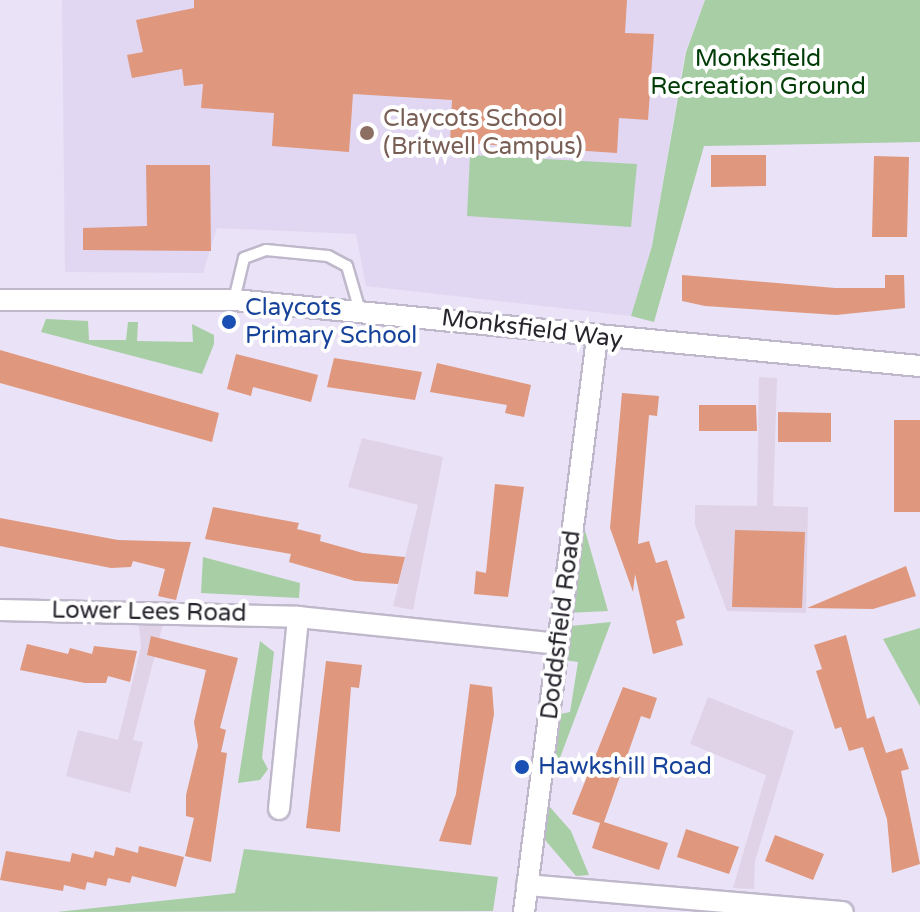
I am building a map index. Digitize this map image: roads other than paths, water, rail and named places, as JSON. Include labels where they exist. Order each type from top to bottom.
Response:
[{"type":"street","name":"Monksfield Way","points":[[0,300],[234,300],[597,338],[920,366]]},
{"type":"street","name":"Doddsfield Road","points":[[524,912],[597,338]]},
{"type":"street","name":"Lower Lees Road","points":[[0,610],[298,617],[559,644]]},
{"type":"street","points":[[279,809],[298,617]]},
{"type":"street","points":[[527,885],[843,912]]},
{"type":"lane","points":[[234,300],[244,258],[266,250],[328,256],[347,266],[360,311]]},
{"type":"place","name":"Claycots School (Britwell Campus)","points":[[367,133]]},
{"type":"place","name":"Claycots Primary School","points":[[229,322]]},
{"type":"place","name":"Hawkshill Road","points":[[522,767]]},
{"type":"park label","name":"Monksfield Recreation Ground","points":[[758,73]]}]
